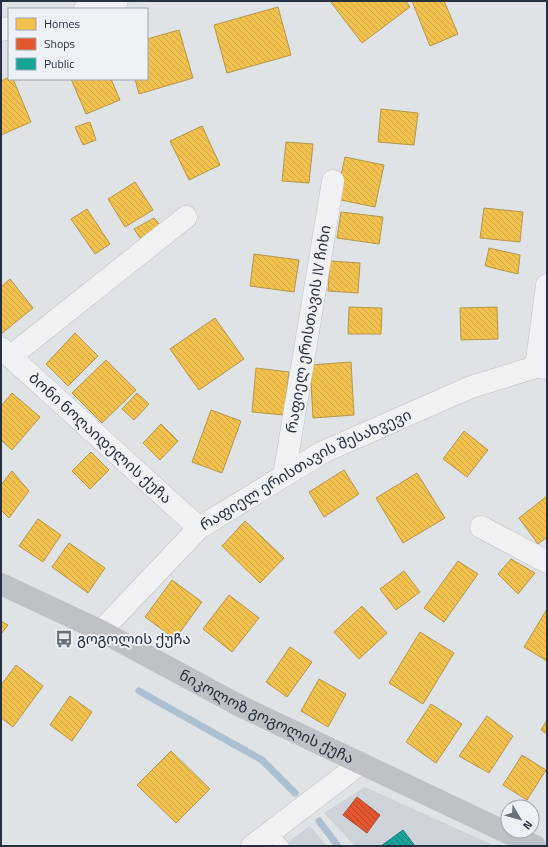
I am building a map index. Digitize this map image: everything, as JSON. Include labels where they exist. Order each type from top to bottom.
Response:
[{"type":"street","points":[[89,8],[117,1]]},
{"type":"street","name":"რაფიელ ერისთავის IV ჩიხი","points":[[284,476],[333,181]]},
{"type":"street","points":[[6,352],[186,217]]},
{"type":"street","points":[[541,368],[547,285]]},
{"type":"street","name":"ბონი ნოღაიდელის ქუჩა","points":[[6,352],[199,528]]},
{"type":"street","name":"რაფიელ ერისთავის შესახვევი","points":[[101,631],[199,528],[323,452],[471,386],[541,368]]},
{"type":"street","points":[[481,527],[547,562]]},
{"type":"street","name":"ნიკოლოზ გოგოლის ქუჩა","points":[[1,584],[101,631],[240,706],[535,846]]},
{"type":"street","points":[[252,846],[276,839],[361,763]]},
{"type":"shaded area","points":[[365,787],[495,846],[355,846],[324,813]]},
{"type":"shaded area","points":[[310,826],[327,846],[282,846]]},
{"type":"building: Homes","points":[[330,1],[406,1],[410,7],[362,43]]},
{"type":"building: Homes","points":[[412,1],[444,1],[458,34],[430,46]]},
{"type":"building: Homes","points":[[278,7],[291,55],[227,73],[214,25]]},
{"type":"building: Homes","points":[[179,30],[193,78],[139,94],[135,80],[148,80],[148,39]]},
{"type":"building: Homes","points":[[8,78],[8,80],[13,80],[31,122],[1,135],[1,81]]},
{"type":"building: Homes","points":[[71,80],[111,80],[120,100],[86,114]]},
{"type":"building: Homes","points":[[381,109],[418,113],[414,145],[378,142]]},
{"type":"building: Homes","points":[[90,122],[96,140],[83,145],[75,127]]},
{"type":"building: Homes","points":[[202,126],[220,165],[189,180],[170,141]]},
{"type":"building: Homes","points":[[286,142],[313,144],[309,183],[282,181]]},
{"type":"building: Homes","points":[[345,157],[384,165],[375,207],[336,199]]},
{"type":"building: Homes","points":[[135,182],[153,210],[125,227],[108,199]]},
{"type":"building: Homes","points":[[484,208],[523,212],[520,242],[480,238]]},
{"type":"building: Homes","points":[[87,209],[110,244],[95,254],[71,219]]},
{"type":"building: Homes","points":[[341,212],[383,217],[379,244],[337,238]]},
{"type":"building: Homes","points":[[154,218],[162,227],[142,241],[134,229]]},
{"type":"building: Homes","points":[[489,248],[520,255],[518,274],[485,266]]},
{"type":"building: Homes","points":[[254,254],[299,260],[294,292],[250,286]]},
{"type":"building: Homes","points":[[330,261],[360,263],[358,293],[328,291]]},
{"type":"building: Homes","points":[[10,279],[33,308],[1,334],[1,287]]},
{"type":"building: Homes","points":[[349,307],[382,308],[381,334],[348,334]]},
{"type":"building: Homes","points":[[497,307],[498,339],[461,340],[460,308]]},
{"type":"building: Homes","points":[[215,318],[244,359],[199,390],[170,349]]},
{"type":"building: Homes","points":[[75,333],[98,356],[68,386],[46,364]]},
{"type":"building: Homes","points":[[106,360],[136,390],[102,423],[72,393]]},
{"type":"building: Homes","points":[[351,362],[354,415],[313,418],[310,365]]},
{"type":"building: Homes","points":[[256,368],[289,372],[284,415],[252,412]]},
{"type":"building: Homes","points":[[12,393],[40,417],[12,450],[1,440],[1,406]]},
{"type":"building: Homes","points":[[137,393],[149,404],[134,420],[122,409]]},
{"type":"building: Homes","points":[[211,410],[241,421],[222,473],[192,462]]},
{"type":"building: Homes","points":[[161,424],[178,441],[160,460],[143,443]]},
{"type":"building: Homes","points":[[464,431],[488,450],[467,477],[443,459]]},
{"type":"building: Homes","points":[[91,452],[109,470],[90,489],[72,471]]},
{"type":"building: Homes","points":[[344,470],[359,494],[324,517],[309,492]]},
{"type":"building: Homes","points":[[12,471],[29,491],[9,518],[1,510],[1,485]]},
{"type":"building: Homes","points":[[417,473],[445,518],[403,543],[376,498]]},
{"type":"building: Homes","points":[[547,496],[547,537],[538,544],[519,518]]},
{"type":"building: Homes","points":[[38,519],[61,535],[43,562],[19,546]]},
{"type":"building: Homes","points":[[245,521],[284,558],[260,583],[222,546]]},
{"type":"building: Homes","points":[[69,543],[105,568],[88,593],[52,567]]},
{"type":"building: Homes","points":[[511,559],[535,573],[518,594],[498,574]]},
{"type":"building: Homes","points":[[458,561],[478,574],[444,622],[424,608]]},
{"type":"building: Homes","points":[[404,571],[420,592],[396,610],[380,589]]},
{"type":"building: Homes","points":[[172,580],[202,602],[175,639],[145,617]]},
{"type":"building: Homes","points":[[229,595],[259,618],[232,652],[203,629]]},
{"type":"building: Homes","points":[[362,606],[387,633],[359,659],[334,632]]},
{"type":"building: Homes","points":[[547,609],[547,661],[524,647]]},
{"type":"building: Homes","points":[[1,621],[8,625],[1,634]]},
{"type":"building: Homes","points":[[420,632],[454,653],[423,704],[389,683]]},
{"type":"building: Homes","points":[[290,647],[312,662],[287,697],[266,682]]},
{"type":"building: Homes","points":[[16,665],[43,686],[13,727],[1,718],[1,685]]},
{"type":"building: Homes","points":[[319,679],[346,694],[328,727],[301,711]]},
{"type":"building: Homes","points":[[70,696],[92,712],[72,741],[50,725]]},
{"type":"building: Homes","points":[[431,704],[462,724],[436,763],[406,742]]},
{"type":"building: Homes","points":[[487,716],[513,736],[489,773],[459,756]]},
{"type":"building: Homes","points":[[547,720],[547,734],[541,730]]},
{"type":"building: Homes","points":[[171,751],[210,789],[176,823],[137,785]]},
{"type":"building: Homes","points":[[522,755],[546,770],[528,799],[503,785]]},
{"type":"building: Shops","points":[[357,797],[380,815],[367,833],[343,815]]},
{"type":"building: Public","points":[[403,830],[415,846],[381,846]]},
{"type":"waterway","points":[[139,691],[262,760],[295,793]]},
{"type":"waterway","points":[[319,821],[338,846]]},
{"type":"place","name":"გოგოლის ქუჩა","points":[[64,639]]}]
